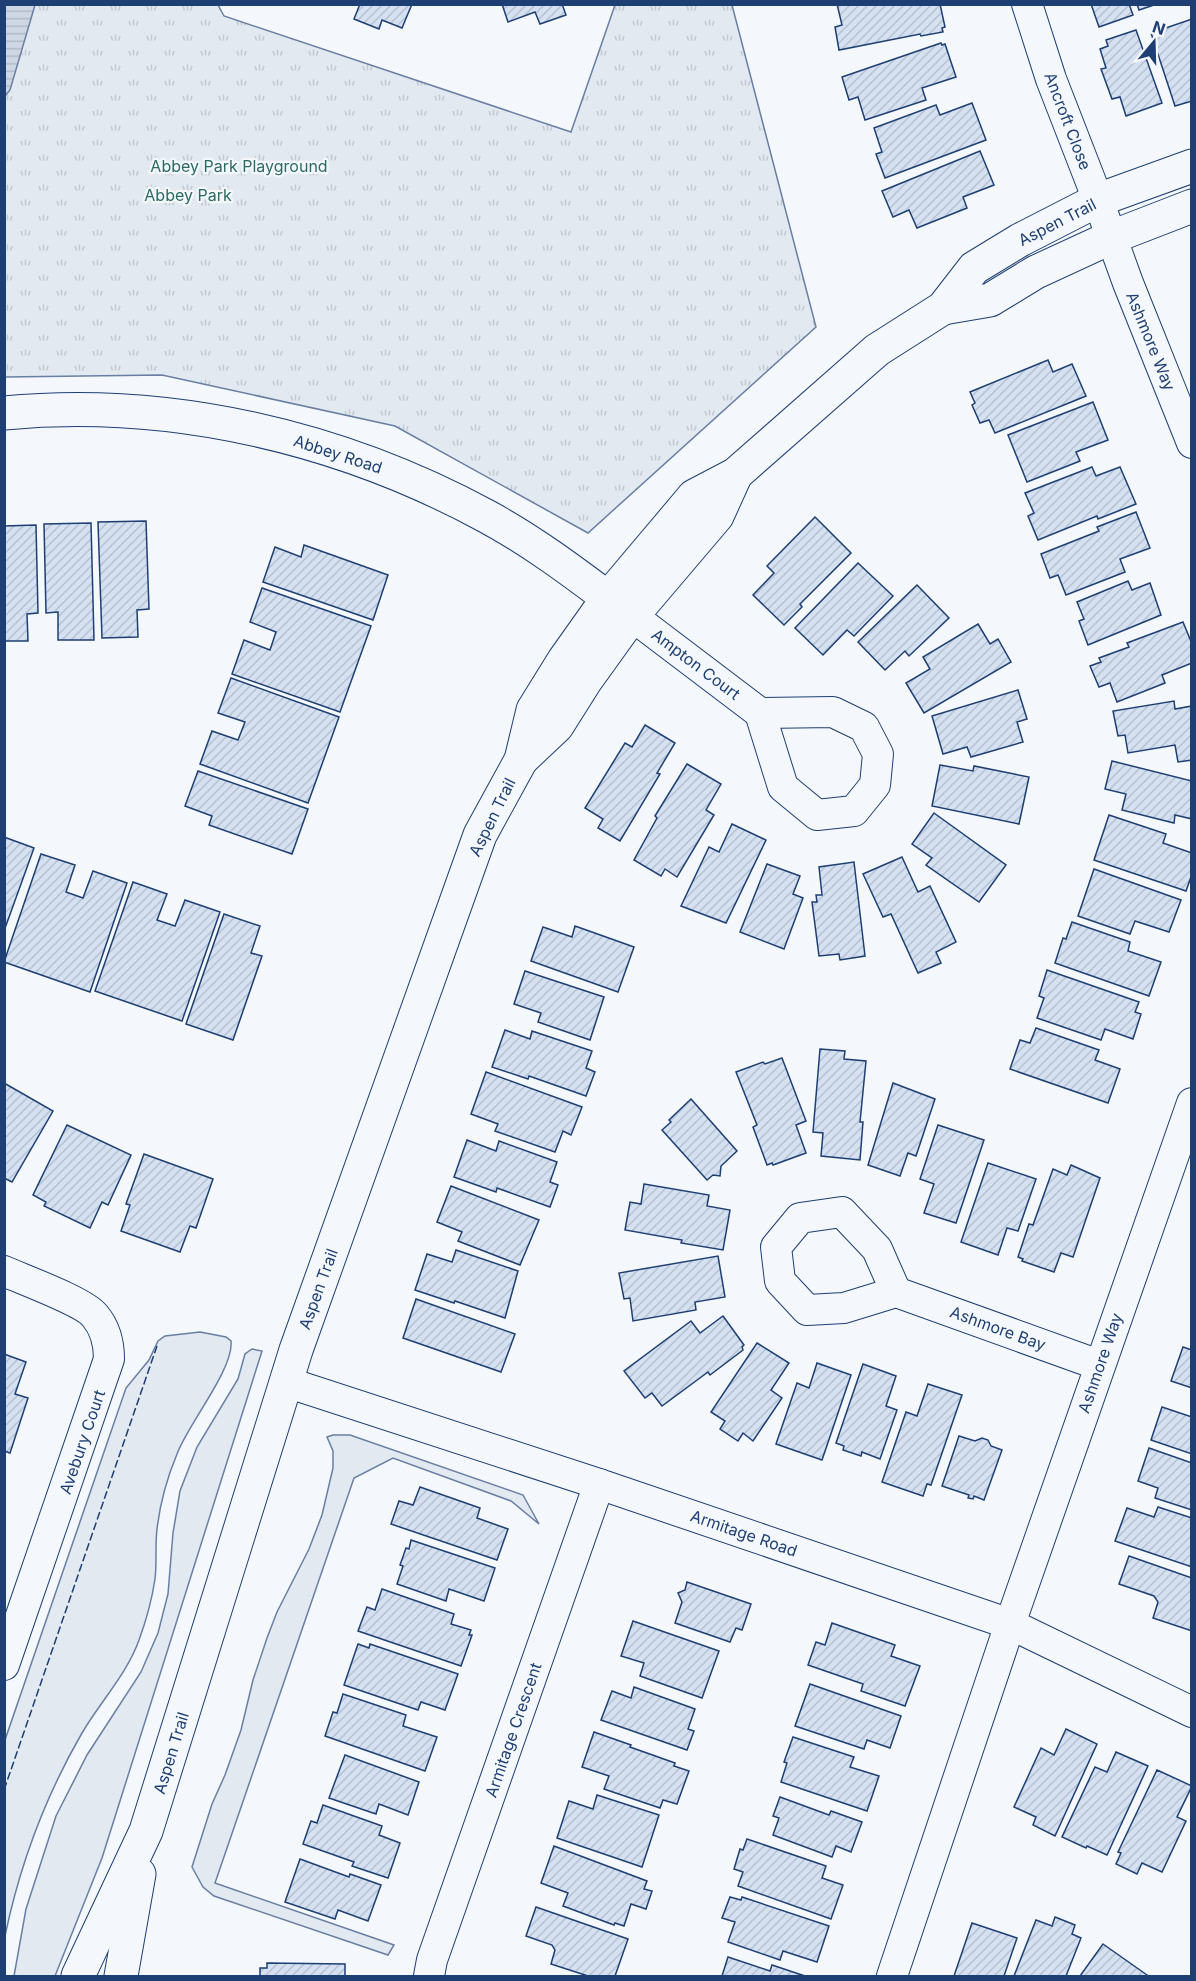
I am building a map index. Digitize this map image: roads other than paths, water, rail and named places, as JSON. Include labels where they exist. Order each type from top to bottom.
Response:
[{"type":"street","name":"Ancroft Close","points":[[1027,4],[1051,79],[1112,237]]},
{"type":"street","name":"Aspen Trail","points":[[121,1977],[146,1831],[300,1339],[480,835],[521,760],[557,726],[586,680],[620,607],[717,516],[736,474],[878,350],[944,308],[974,268],[1020,240],[1098,200],[1191,166]]},
{"type":"street","name":"Aspen Trail","points":[[944,308],[990,300],[1036,272],[1112,237],[1191,206]]},
{"type":"street","name":"Ashmore Way","points":[[1112,237],[1191,443]]},
{"type":"street","name":"Abbey Road","points":[[4,414],[29,411],[108,411],[187,417],[266,432],[342,453],[416,481],[487,516],[555,558],[620,607]]},
{"type":"street","name":"Ampton Court","points":[[620,607],[760,713]]},
{"type":"street","name":"Ashmore Way","points":[[1010,1624],[1191,1103]]},
{"type":"street","name":"Avebury Court","points":[[4,1271],[70,1300],[94,1314],[109,1343],[109,1359],[4,1665]]},
{"type":"street","name":"Ashmore Bay","points":[[896,1292],[1100,1365]]},
{"type":"street","name":"Armitage Road","points":[[286,1382],[599,1484],[1010,1624],[1191,1712]]},
{"type":"street","name":"Armitage Crescent","points":[[429,1977],[432,1960],[599,1484]]},
{"type":"street","points":[[892,1977],[1010,1624]]},
{"type":"street","name":"Aspen Trail","points":[[78,1977],[146,1831]]},
{"type":"park label","name":"Abbey Park Playground","points":[[239,166]]},
{"type":"park label","name":"Abbey Park","points":[[188,195]]}]
